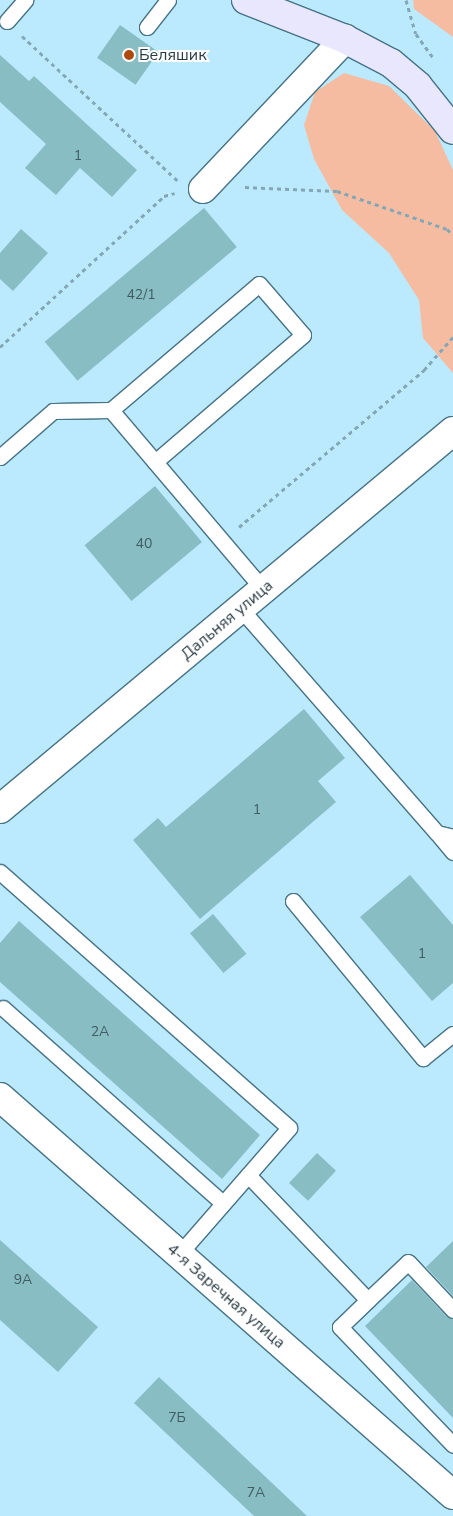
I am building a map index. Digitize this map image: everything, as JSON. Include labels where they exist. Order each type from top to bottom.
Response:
[{"type":"street","points":[[246,0],[345,39],[391,63],[418,86],[453,130]]},
{"type":"street","points":[[195,189],[345,39]]},
{"type":"street","name":"Дальняя улица","points":[[0,809],[453,431]]},
{"type":"street","name":"4-я Заречная улица","points":[[0,1096],[453,1495]]},
{"type":"lane","points":[[7,21],[25,0]]},
{"type":"lane","points":[[147,27],[168,0]]},
{"type":"lane","points":[[0,457],[53,411],[111,410],[259,284],[303,335],[155,462]]},
{"type":"lane","points":[[111,410],[263,589]]},
{"type":"lane","points":[[240,608],[453,852]]},
{"type":"lane","points":[[437,833],[453,837]]},
{"type":"lane","points":[[0,872],[289,1128],[178,1254]]},
{"type":"lane","points":[[293,901],[423,1058],[453,1034]]},
{"type":"lane","points":[[3,1008],[223,1203]]},
{"type":"lane","points":[[248,1175],[368,1300]]},
{"type":"lane","points":[[453,1310],[408,1262],[340,1327],[453,1445]]},
{"type":"path","points":[[406,0],[416,34],[438,65]]},
{"type":"path","points":[[7,21],[195,189]]},
{"type":"path","points":[[0,347],[164,196],[195,189],[264,187],[337,190],[453,230]]},
{"type":"path","points":[[447,229],[453,235]]},
{"type":"path","points":[[223,542],[424,370],[453,336]]},
{"type":"shaded area","points":[[413,0],[453,0],[453,37],[414,9]]},
{"type":"shaded area","points":[[344,73],[389,86],[435,131],[453,170],[453,373],[423,338],[419,300],[389,253],[342,210],[314,159],[304,125],[315,92]]},
{"type":"building","name":"Беляшик","points":[[120,25],[159,52],[136,85],[97,58]]},
{"type":"building","points":[[0,55],[29,81],[34,76],[137,170],[112,197],[80,168],[56,195],[25,168],[46,144],[0,102]]},
{"type":"building","points":[[204,208],[237,247],[77,381],[45,342]]},
{"type":"building","points":[[21,229],[48,253],[13,291],[0,279],[0,253]]},
{"type":"building","points":[[155,486],[202,542],[131,601],[85,545]]},
{"type":"building","points":[[304,709],[345,758],[318,781],[336,802],[200,919],[133,840],[158,818],[166,827]]},
{"type":"building","points":[[410,875],[453,925],[453,983],[432,1001],[360,917]]},
{"type":"building","points":[[213,914],[246,954],[223,973],[190,933]]},
{"type":"building","points":[[19,921],[260,1135],[222,1179],[0,982],[0,943]]},
{"type":"building","points":[[317,1153],[336,1171],[308,1201],[289,1183]]},
{"type":"building","points":[[0,1240],[98,1327],[58,1372],[0,1320]]},
{"type":"building","points":[[453,1241],[453,1296],[426,1267]]},
{"type":"building","points":[[412,1280],[446,1316],[453,1319],[453,1418],[365,1326]]},
{"type":"building","points":[[159,1377],[307,1516],[254,1516],[134,1403]]},
{"type":"place","name":"Беляшик","points":[[129,55]]}]
